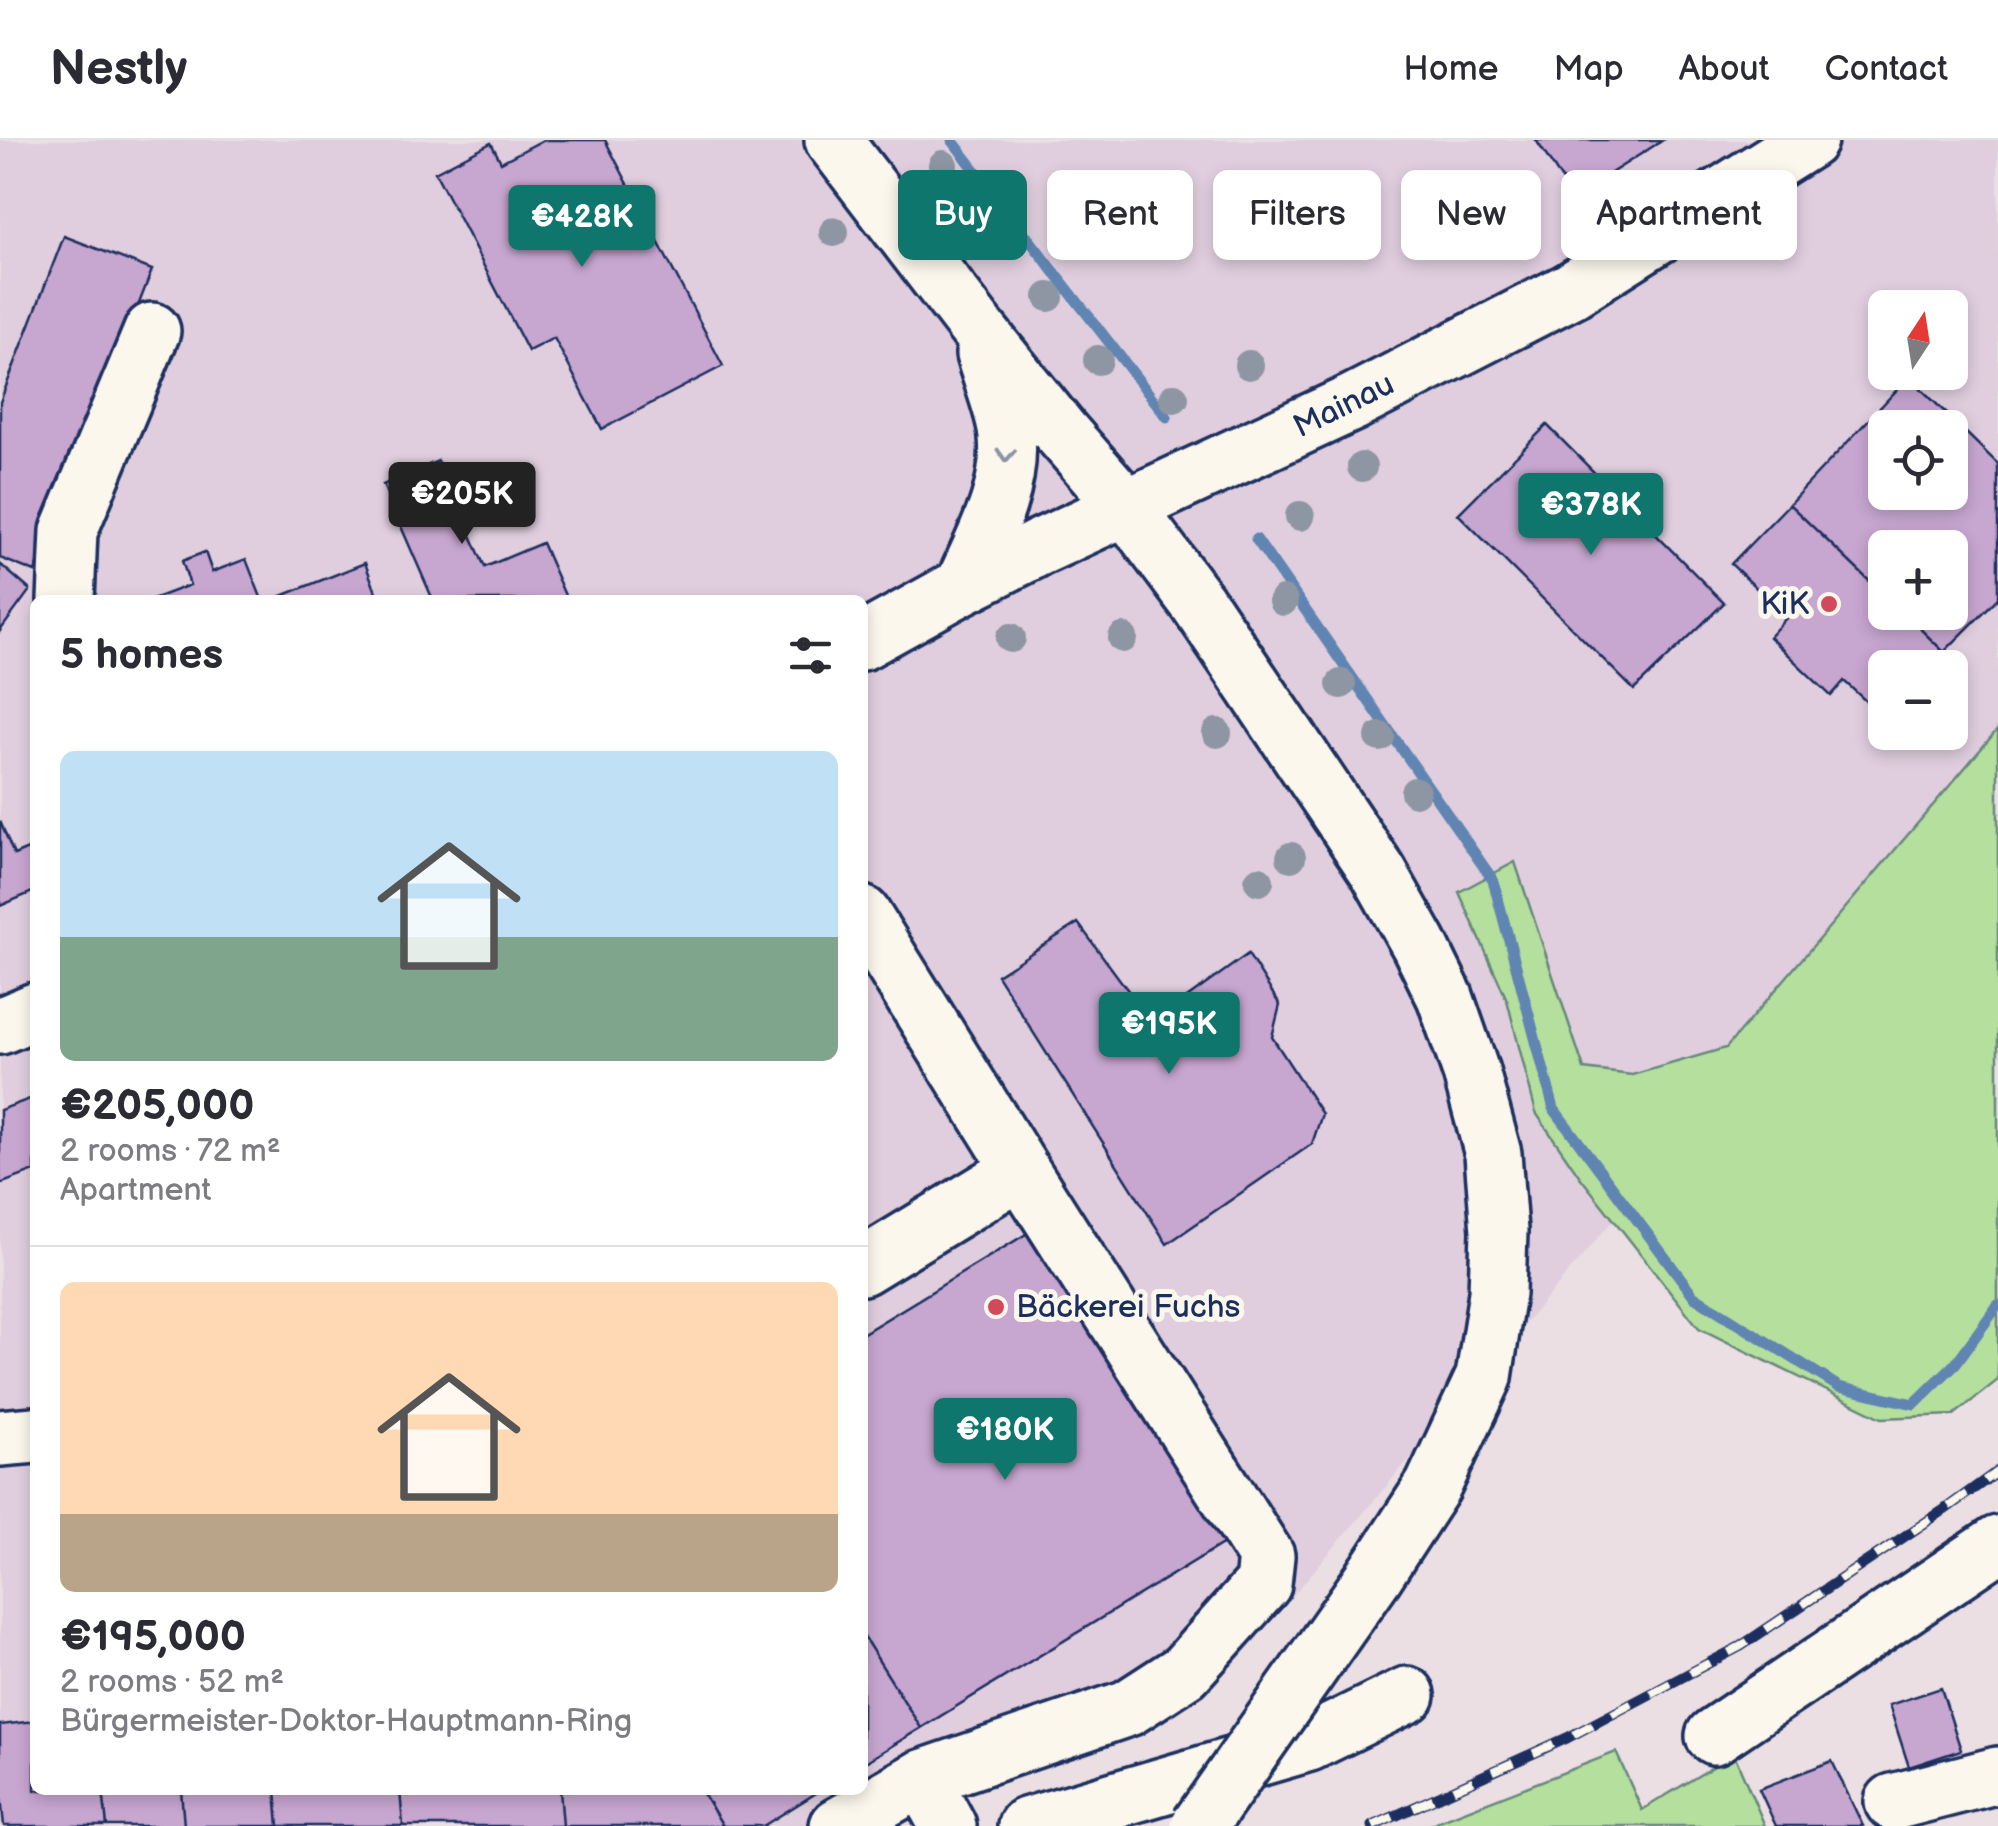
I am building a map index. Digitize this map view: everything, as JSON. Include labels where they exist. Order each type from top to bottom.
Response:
[{"type":"street","points":[[833,140],[976,327],[1127,508],[1198,604],[1379,873],[1445,997],[1493,1154],[1499,1231],[1497,1294],[1484,1377],[1433,1486],[1376,1576],[1198,1826]]},
{"type":"street","name":"Mainau","points":[[868,639],[963,586],[1354,402],[1570,291],[1809,140]]},
{"type":"street","points":[[963,586],[996,514],[1006,473],[1008,435],[976,327]]},
{"type":"street","points":[[64,595],[69,531],[152,331]]},
{"type":"street","points":[[838,1826],[922,1778],[1128,1708],[1186,1671],[1262,1584],[1266,1556],[868,924]]},
{"type":"street","points":[[0,1026],[30,1013]]},
{"type":"street","points":[[868,1263],[1021,1170]]},
{"type":"street","points":[[0,1438],[30,1436]]},
{"type":"street","points":[[1714,1736],[1998,1544]]},
{"type":"street","points":[[1026,1826],[1309,1744],[1407,1695]]},
{"type":"street","points":[[1893,1802],[1998,1776]]},
{"type":"street","points":[[922,1778],[948,1826]]},
{"type":"shaded area","points":[[0,140],[1998,140],[1998,769],[1232,1667],[823,1826],[0,1826]]},
{"type":"green space","points":[[1998,729],[1998,1380],[1954,1415],[1882,1418],[1699,1328],[1580,1177],[1536,1113],[1507,1000],[1459,892],[1515,862],[1584,1069],[1632,1075],[1726,1048]]},
{"type":"green space","points":[[1616,1752],[1642,1810],[1734,1754],[1765,1826],[1426,1826]]},
{"type":"building","points":[[543,140],[605,140],[723,366],[602,429],[554,338],[528,351],[435,172],[491,143],[501,162]]},
{"type":"building","points":[[1536,140],[1663,140],[1616,170],[1561,170],[1561,179]]},
{"type":"building","points":[[64,236],[152,270],[35,572],[0,558],[0,402]]},
{"type":"building","points":[[1897,390],[1922,390],[1943,410],[1878,410]]},
{"type":"building","points":[[1868,420],[1868,510],[1968,510],[1968,435],[1998,464],[1998,598],[1968,628],[1968,530],[1868,530],[1868,580],[1789,504]]},
{"type":"building","points":[[1547,425],[1724,603],[1634,690],[1458,514]]},
{"type":"building","points":[[438,461],[485,567],[542,543],[565,595],[431,595],[383,485]]},
{"type":"building","name":"KiK","points":[[1789,504],[1868,580],[1868,630],[1921,630],[1942,650],[1868,650],[1868,703],[1844,681],[1831,696],[1769,637],[1787,617],[1731,564]]},
{"type":"building","points":[[205,552],[212,572],[246,559],[260,595],[163,595],[190,585],[182,561]]},
{"type":"building","points":[[365,563],[377,595],[284,595]]},
{"type":"building","points":[[0,564],[30,590],[0,631]]},
{"type":"building","points":[[1921,630],[1966,630],[1946,650]]},
{"type":"building","points":[[0,821],[14,855],[30,848],[30,893],[0,906]]},
{"type":"building","points":[[1078,923],[1152,1023],[1248,954],[1280,1005],[1272,1037],[1322,1114],[1312,1144],[1167,1244],[997,975]]},
{"type":"building","points":[[30,1099],[30,1173],[0,1184],[0,1110]]},
{"type":"building","points":[[1031,1231],[1224,1543],[921,1728],[868,1644],[868,1330]]},
{"type":"building","points":[[868,1644],[921,1728],[868,1760]]},
{"type":"building","points":[[1941,1688],[1961,1750],[1909,1767],[1889,1705]]},
{"type":"building","points":[[30,1722],[30,1795],[104,1795],[107,1826],[4,1826],[0,1725]]},
{"type":"building","points":[[1832,1761],[1863,1826],[1776,1826],[1759,1789]]},
{"type":"building","points":[[104,1795],[181,1795],[184,1826],[107,1826]]},
{"type":"building","points":[[181,1795],[276,1795],[279,1826],[184,1826]]},
{"type":"building","points":[[276,1795],[400,1795],[403,1826],[279,1826]]},
{"type":"building","points":[[400,1795],[560,1795],[563,1826],[403,1826]]},
{"type":"building","points":[[560,1795],[704,1795],[723,1826],[563,1826]]},
{"type":"building","points":[[704,1795],[813,1795],[763,1826],[723,1826]]},
{"type":"waterway","points":[[952,140],[1167,417]]},
{"type":"waterway","points":[[1256,539],[1493,880],[1554,1109],[1694,1296],[1839,1387],[1914,1404],[1956,1363],[1998,1305]]},
{"type":"railway","points":[[1373,1826],[1567,1738],[1741,1646],[1998,1471]]},
{"type":"place","name":"KiK","points":[[1829,604]]},
{"type":"place","name":"Bäckerei Fuchs","points":[[996,1307]]}]
